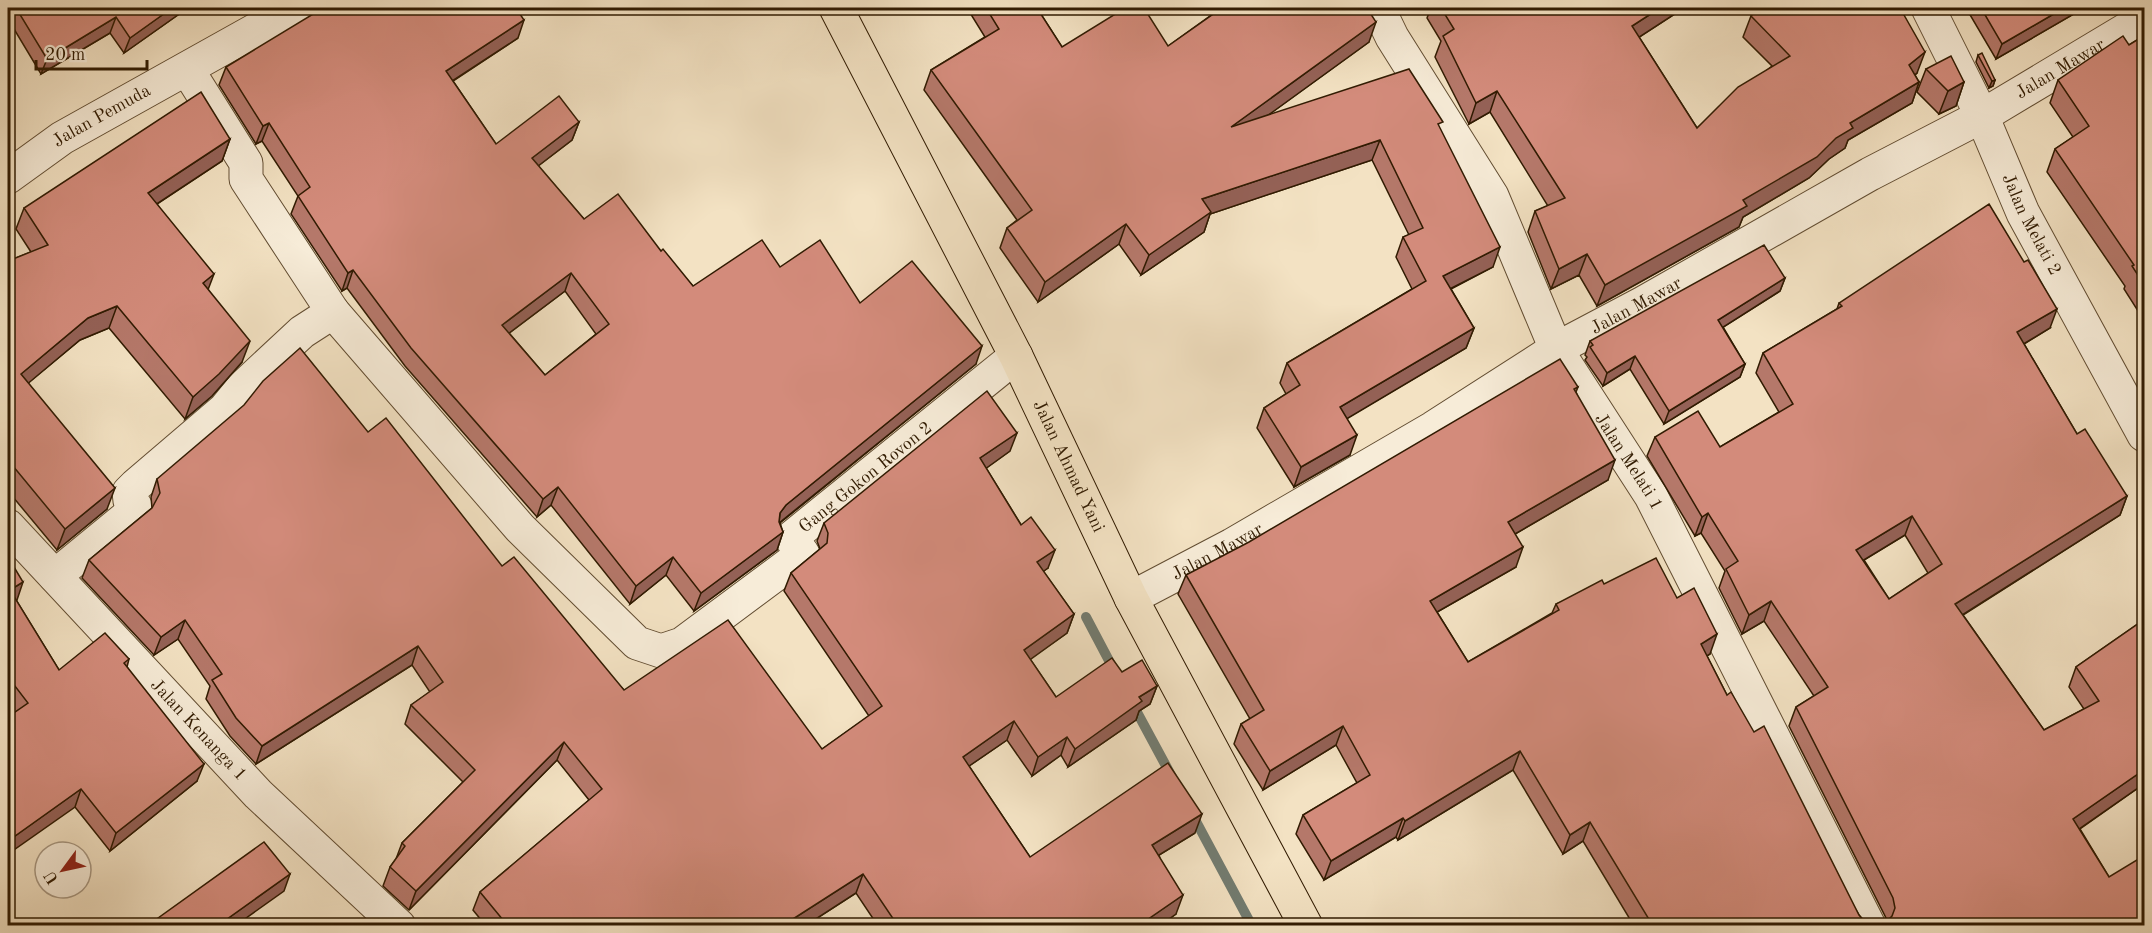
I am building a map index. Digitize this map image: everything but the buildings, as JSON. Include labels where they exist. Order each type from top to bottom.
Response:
[{"type":"highway","name":"Jalan Ahmad Yani","points":[[836,8],[1016,356],[1131,598],[1306,926]]},
{"type":"street","name":"Jalan Pemuda","points":[[8,177],[62,138],[295,8]]},
{"type":"street","name":"Jalan Melati 1","points":[[1378,8],[1392,37],[1492,196],[1556,349],[1651,496],[1869,926]]},
{"type":"street","name":"Jalan Melati 2","points":[[1928,8],[1982,116],[2024,213],[2145,435]]},
{"type":"street","name":"Jalan Mawar","points":[[1131,598],[1232,545],[1433,428],[1556,349],[1643,303],[1870,174],[1982,116],[2145,19]]},
{"type":"street","points":[[55,576],[133,512],[135,506],[130,501],[129,492],[136,485],[225,409],[243,387],[302,332],[333,312],[246,179],[246,163],[187,69]]},
{"type":"street","name":"Gang Gokon Rovon 2","points":[[333,312],[520,528],[637,643],[660,651],[682,644],[803,554],[791,538],[1016,356]]},
{"type":"street","name":"Jalan Kenanga 1","points":[[8,526],[258,794],[399,926]]},
{"type":"waterway","points":[[1086,617],[1115,672]]},
{"type":"waterway","points":[[1131,701],[1172,777]]},
{"type":"waterway","points":[[1191,812],[1252,926]]}]
